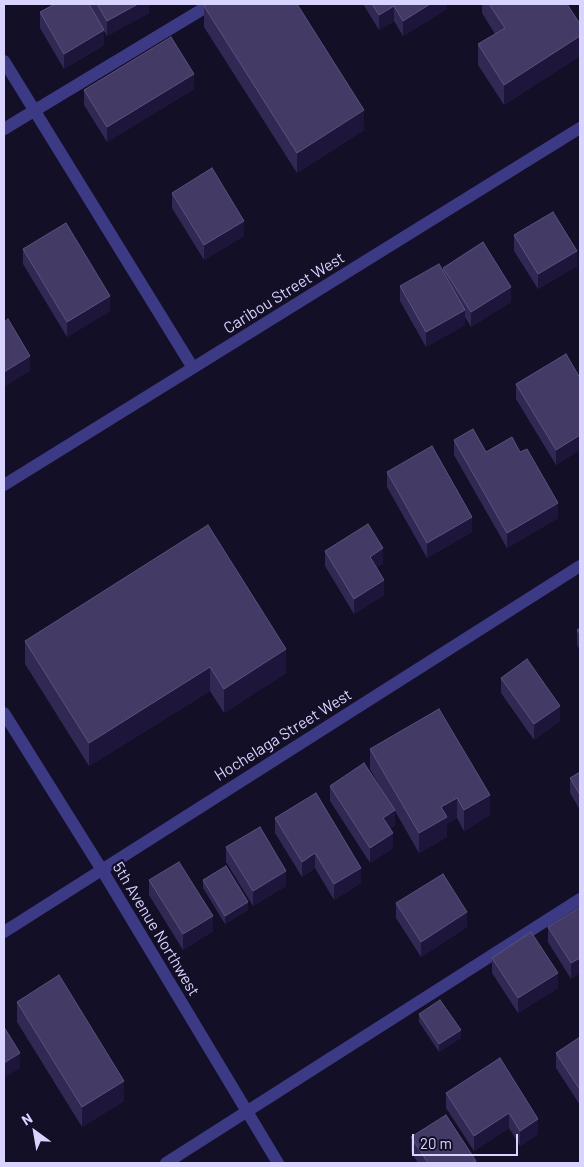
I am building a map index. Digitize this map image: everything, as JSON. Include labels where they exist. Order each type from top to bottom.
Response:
[{"type":"street","points":[[4,129],[211,4]]},
{"type":"street","points":[[4,61],[33,111],[193,368]]},
{"type":"street","name":"Caribou Street West","points":[[4,485],[580,128]]},
{"type":"street","name":"Hochelaga Street West","points":[[4,932],[580,566]]},
{"type":"street","name":"5th Avenue Northwest","points":[[4,713],[102,870],[278,1163]]},
{"type":"street","points":[[166,1163],[248,1113],[580,899]]},
{"type":"building","points":[[55,4],[89,4],[104,30],[64,54],[40,12]]},
{"type":"building","points":[[97,4],[138,4],[107,21]]},
{"type":"building","points":[[208,4],[297,4],[364,110],[297,153],[204,6]]},
{"type":"building","points":[[372,4],[430,4],[403,21],[394,6],[379,15]]},
{"type":"building","points":[[489,4],[567,4],[580,24],[580,36],[504,85],[478,44],[505,28]]},
{"type":"building","points":[[171,37],[194,74],[107,127],[84,90]]},
{"type":"building","points":[[212,168],[244,221],[204,245],[172,193]]},
{"type":"building","points":[[553,212],[577,251],[538,274],[514,235]]},
{"type":"building","points":[[66,223],[110,296],[67,322],[23,249]]},
{"type":"building","points":[[483,242],[511,287],[471,312],[443,268]]},
{"type":"building","points":[[439,264],[465,310],[426,332],[400,286]]},
{"type":"building","points":[[8,319],[30,356],[4,372],[4,322]]},
{"type":"building","points":[[566,354],[580,378],[580,435],[556,450],[516,384]]},
{"type":"building","points":[[473,429],[486,452],[512,437],[520,452],[527,449],[558,503],[507,533],[454,440]]},
{"type":"building","points":[[432,446],[472,517],[427,543],[387,472]]},
{"type":"building","points":[[368,524],[383,548],[370,557],[384,580],[354,599],[325,551]]},
{"type":"building","points":[[208,525],[286,649],[224,689],[210,667],[89,743],[25,641]]},
{"type":"building","points":[[527,659],[560,706],[534,724],[501,678]]},
{"type":"building","points":[[439,709],[490,795],[464,810],[457,798],[441,807],[447,817],[419,833],[370,749]]},
{"type":"building","points":[[364,763],[395,810],[383,818],[393,833],[370,848],[330,786]]},
{"type":"building","points":[[580,772],[580,795],[570,778]]},
{"type":"building","points":[[316,793],[361,868],[334,884],[315,853],[302,862],[275,818]]},
{"type":"building","points":[[260,827],[286,871],[253,891],[226,847]]},
{"type":"building","points":[[179,862],[213,916],[183,934],[149,880]]},
{"type":"building","points":[[226,866],[248,902],[225,916],[203,880]]},
{"type":"building","points":[[443,874],[467,912],[421,942],[396,903]]},
{"type":"building","points":[[580,907],[580,958],[571,963],[548,927]]},
{"type":"building","points":[[531,932],[558,973],[518,998],[492,958]]},
{"type":"building","points":[[59,975],[124,1081],[82,1107],[17,1002]]},
{"type":"building","points":[[440,1000],[461,1030],[439,1044],[419,1014]]},
{"type":"building","points":[[4,1027],[20,1053],[4,1063]]},
{"type":"building","points":[[580,1037],[580,1090],[556,1053]]},
{"type":"building","points":[[500,1058],[538,1119],[520,1131],[509,1113],[474,1136],[446,1093]]},
{"type":"building","points":[[446,1115],[476,1161],[471,1163],[428,1163],[411,1137]]}]
